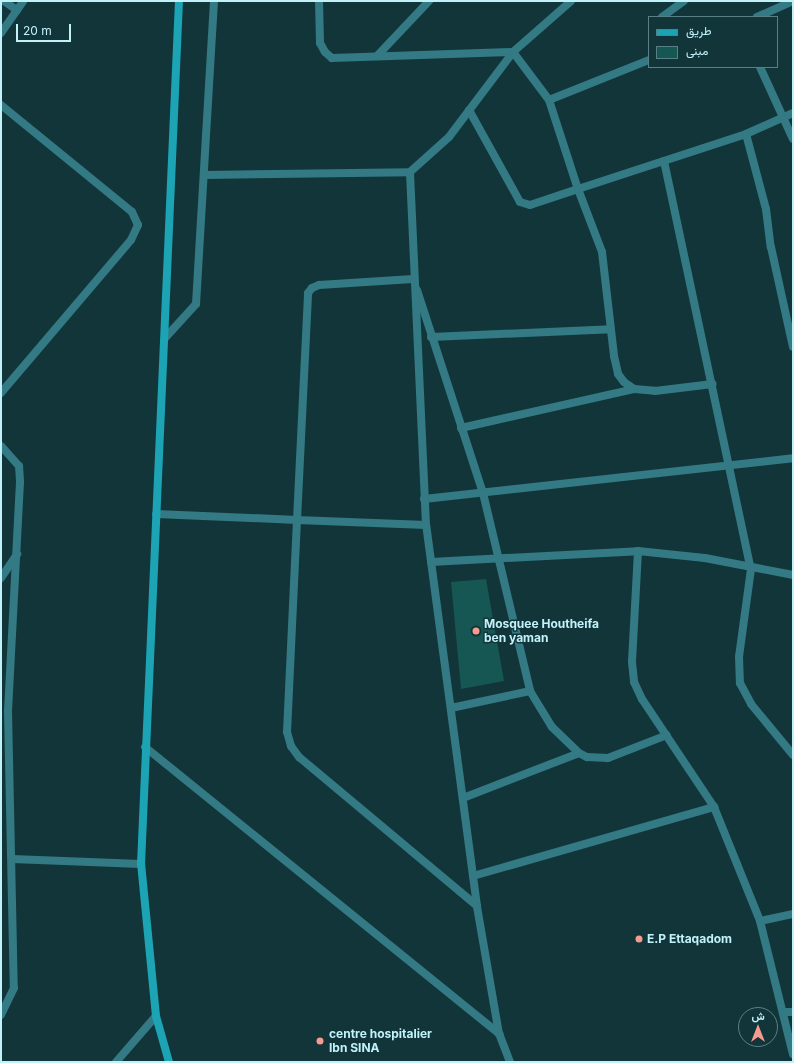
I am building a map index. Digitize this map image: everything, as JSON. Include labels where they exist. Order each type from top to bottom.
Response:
[{"type":"main road","points":[[168,1062],[156,1016],[141,864],[144,747],[165,338],[179,1]]},
{"type":"street","points":[[4,1],[17,10]]},
{"type":"street","points":[[1,33],[23,1]]},
{"type":"street","points":[[165,338],[196,304],[205,175],[214,1]]},
{"type":"street","points":[[320,1],[320,43],[325,52],[332,58],[513,52]]},
{"type":"street","points":[[377,56],[429,1]]},
{"type":"street","points":[[205,175],[410,172],[449,137],[513,52],[571,1]]},
{"type":"street","points":[[663,16],[684,1]]},
{"type":"street","points":[[759,16],[793,1]]},
{"type":"street","points":[[513,52],[549,100],[578,189],[602,252],[618,374],[634,389]]},
{"type":"street","points":[[549,100],[648,60]]},
{"type":"street","points":[[760,68],[782,120],[793,140]]},
{"type":"street","points":[[1,105],[132,212],[138,226],[131,240],[1,393]]},
{"type":"street","points":[[469,110],[520,202],[530,204],[746,134],[782,120],[793,113]]},
{"type":"street","points":[[746,134],[766,209],[771,247],[793,347]]},
{"type":"street","points":[[664,161],[713,384],[751,569],[739,658],[740,683],[751,704],[793,755]]},
{"type":"street","points":[[410,172],[413,279],[426,525],[473,876],[499,1034],[510,1062]]},
{"type":"street","points":[[413,279],[483,493],[497,558],[530,691],[552,727],[579,753],[596,758],[608,758],[667,736]]},
{"type":"street","points":[[413,279],[319,285],[312,288],[308,293],[287,732],[291,746],[299,757],[478,906]]},
{"type":"street","points":[[432,337],[611,329]]},
{"type":"street","points":[[461,428],[634,389],[654,391],[713,384]]},
{"type":"street","points":[[1,446],[19,466],[18,553],[8,712],[14,988],[1,1015]]},
{"type":"street","points":[[424,499],[793,458]]},
{"type":"street","points":[[156,514],[426,525]]},
{"type":"street","points":[[638,551],[632,662],[634,682],[667,736],[714,807],[760,921],[784,1012],[793,1054]]},
{"type":"street","points":[[431,562],[638,551],[705,558],[751,569],[793,575]]},
{"type":"street","points":[[1,578],[18,553]]},
{"type":"street","points":[[451,708],[530,691]]},
{"type":"street","points":[[1,720],[8,712]]},
{"type":"street","points":[[144,747],[499,1034]]},
{"type":"street","points":[[463,798],[579,753]]},
{"type":"street","points":[[473,876],[714,807]]},
{"type":"street","points":[[12,859],[141,864]]},
{"type":"street","points":[[760,921],[793,914]]},
{"type":"street","points":[[784,1012],[793,1012]]},
{"type":"street","points":[[116,1062],[156,1016]]},
{"type":"building","name":"Mosquee Houtheifa ben yaman","points":[[486,579],[504,681],[461,689],[451,582]]},
{"type":"place","name":"Mosquee Houtheifa ben yaman","points":[[476,631]]},
{"type":"place","name":"E.P Ettaqadom","points":[[639,939]]},
{"type":"place","name":"centre hospitalier Ibn SINA","points":[[320,1041]]}]
